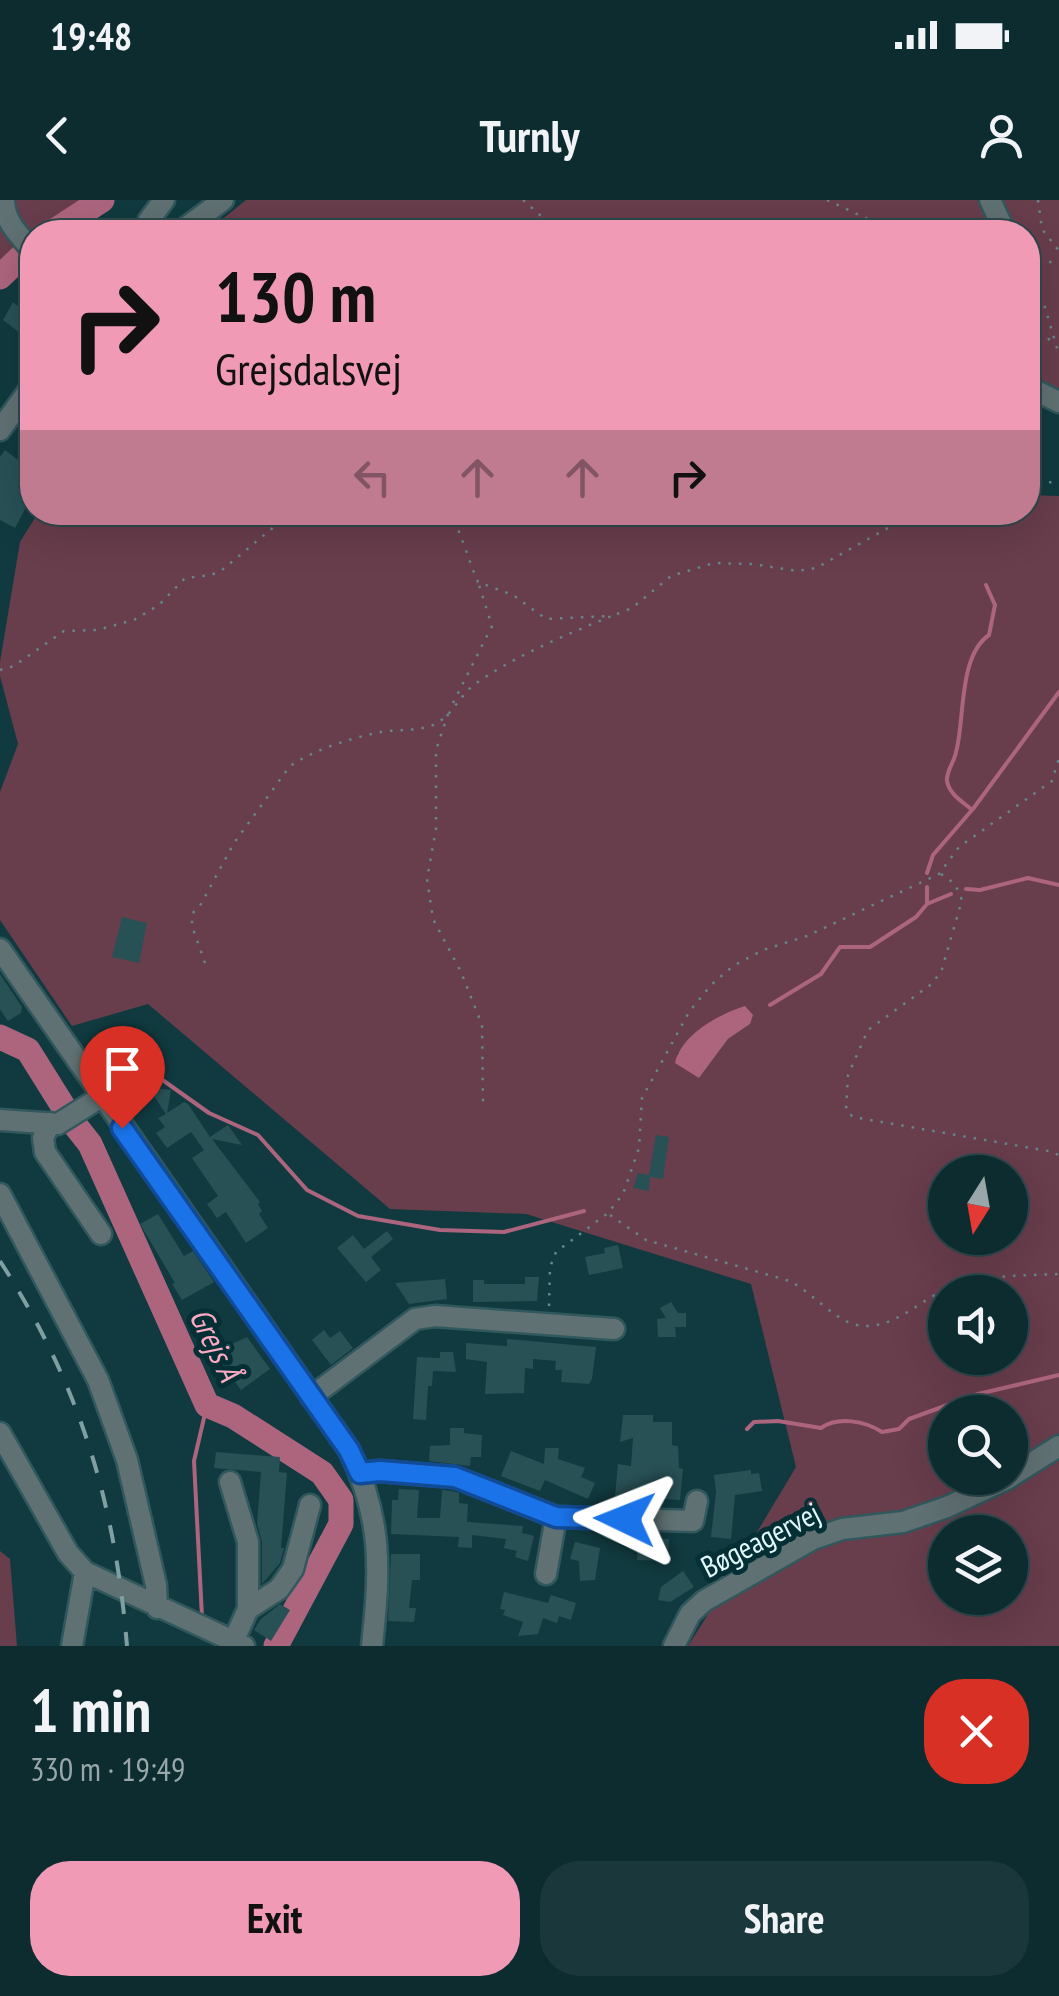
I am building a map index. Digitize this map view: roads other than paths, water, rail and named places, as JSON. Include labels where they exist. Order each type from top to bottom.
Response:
[{"type":"street","points":[[4,200],[12,227],[20,236]]},
{"type":"street","points":[[148,220],[164,200]]},
{"type":"street","points":[[196,220],[222,200]]},
{"type":"street","points":[[0,430],[20,402]]},
{"type":"street","points":[[0,949],[349,1450],[375,1520],[379,1556],[372,1646]]},
{"type":"street","points":[[0,1120],[58,1124],[101,1097]]},
{"type":"street","points":[[50,1123],[43,1138],[44,1152],[101,1234]]},
{"type":"street","points":[[0,1194],[98,1380],[127,1460],[156,1586],[157,1608]]},
{"type":"street","points":[[311,1397],[415,1320],[435,1316],[614,1329]]},
{"type":"street","points":[[0,1434],[68,1553],[85,1572],[226,1640],[248,1610],[278,1589],[293,1569],[310,1506]]},
{"type":"street","name":"Bøgeagervej","points":[[1028,1466],[1059,1446]]},
{"type":"street","points":[[360,1473],[455,1477],[556,1517],[693,1521],[696,1501]]},
{"type":"street","points":[[230,1482],[248,1542],[248,1610]]},
{"type":"street","name":"Bøgeagervej","points":[[674,1646],[690,1614],[704,1601],[812,1539],[842,1530],[902,1522],[973,1495]]},
{"type":"street","points":[[546,1574],[556,1517]]},
{"type":"street","points":[[72,1646],[85,1572]]},
{"type":"waterway","name":"Grejs Å","points":[[71,220],[102,200]]},
{"type":"waterway","name":"Grejs Å","points":[[0,277],[20,258]]},
{"type":"waterway","points":[[927,873],[933,855],[972,810],[953,794],[947,777],[959,739],[967,673],[979,645],[989,635],[995,605],[986,585]]},
{"type":"waterway","points":[[973,809],[1059,692]]},
{"type":"waterway","points":[[966,889],[980,890],[1028,878],[1059,885]]},
{"type":"waterway","points":[[927,887],[927,902]]},
{"type":"waterway","points":[[770,1005],[821,974],[840,947],[870,947],[916,917],[927,904],[951,894]]},
{"type":"waterway","name":"Grejs Å","points":[[0,1037],[28,1050],[63,1106]]},
{"type":"waterway","points":[[92,1045],[147,1069],[209,1113],[258,1135],[307,1190],[358,1216],[440,1230],[504,1232],[584,1211]]},
{"type":"waterway","name":"Grejs Å","points":[[75,1125],[90,1144],[207,1405],[233,1416],[322,1473],[341,1500],[341,1524],[276,1646]]},
{"type":"waterway","points":[[747,1429],[754,1422],[778,1421],[821,1428],[843,1421],[882,1432],[899,1429],[909,1419],[978,1394],[1059,1375]]},
{"type":"waterway","points":[[202,1617],[194,1461],[207,1405]]},
{"type":"railway","points":[[0,1261],[51,1352],[89,1445],[113,1542],[127,1646]]}]
